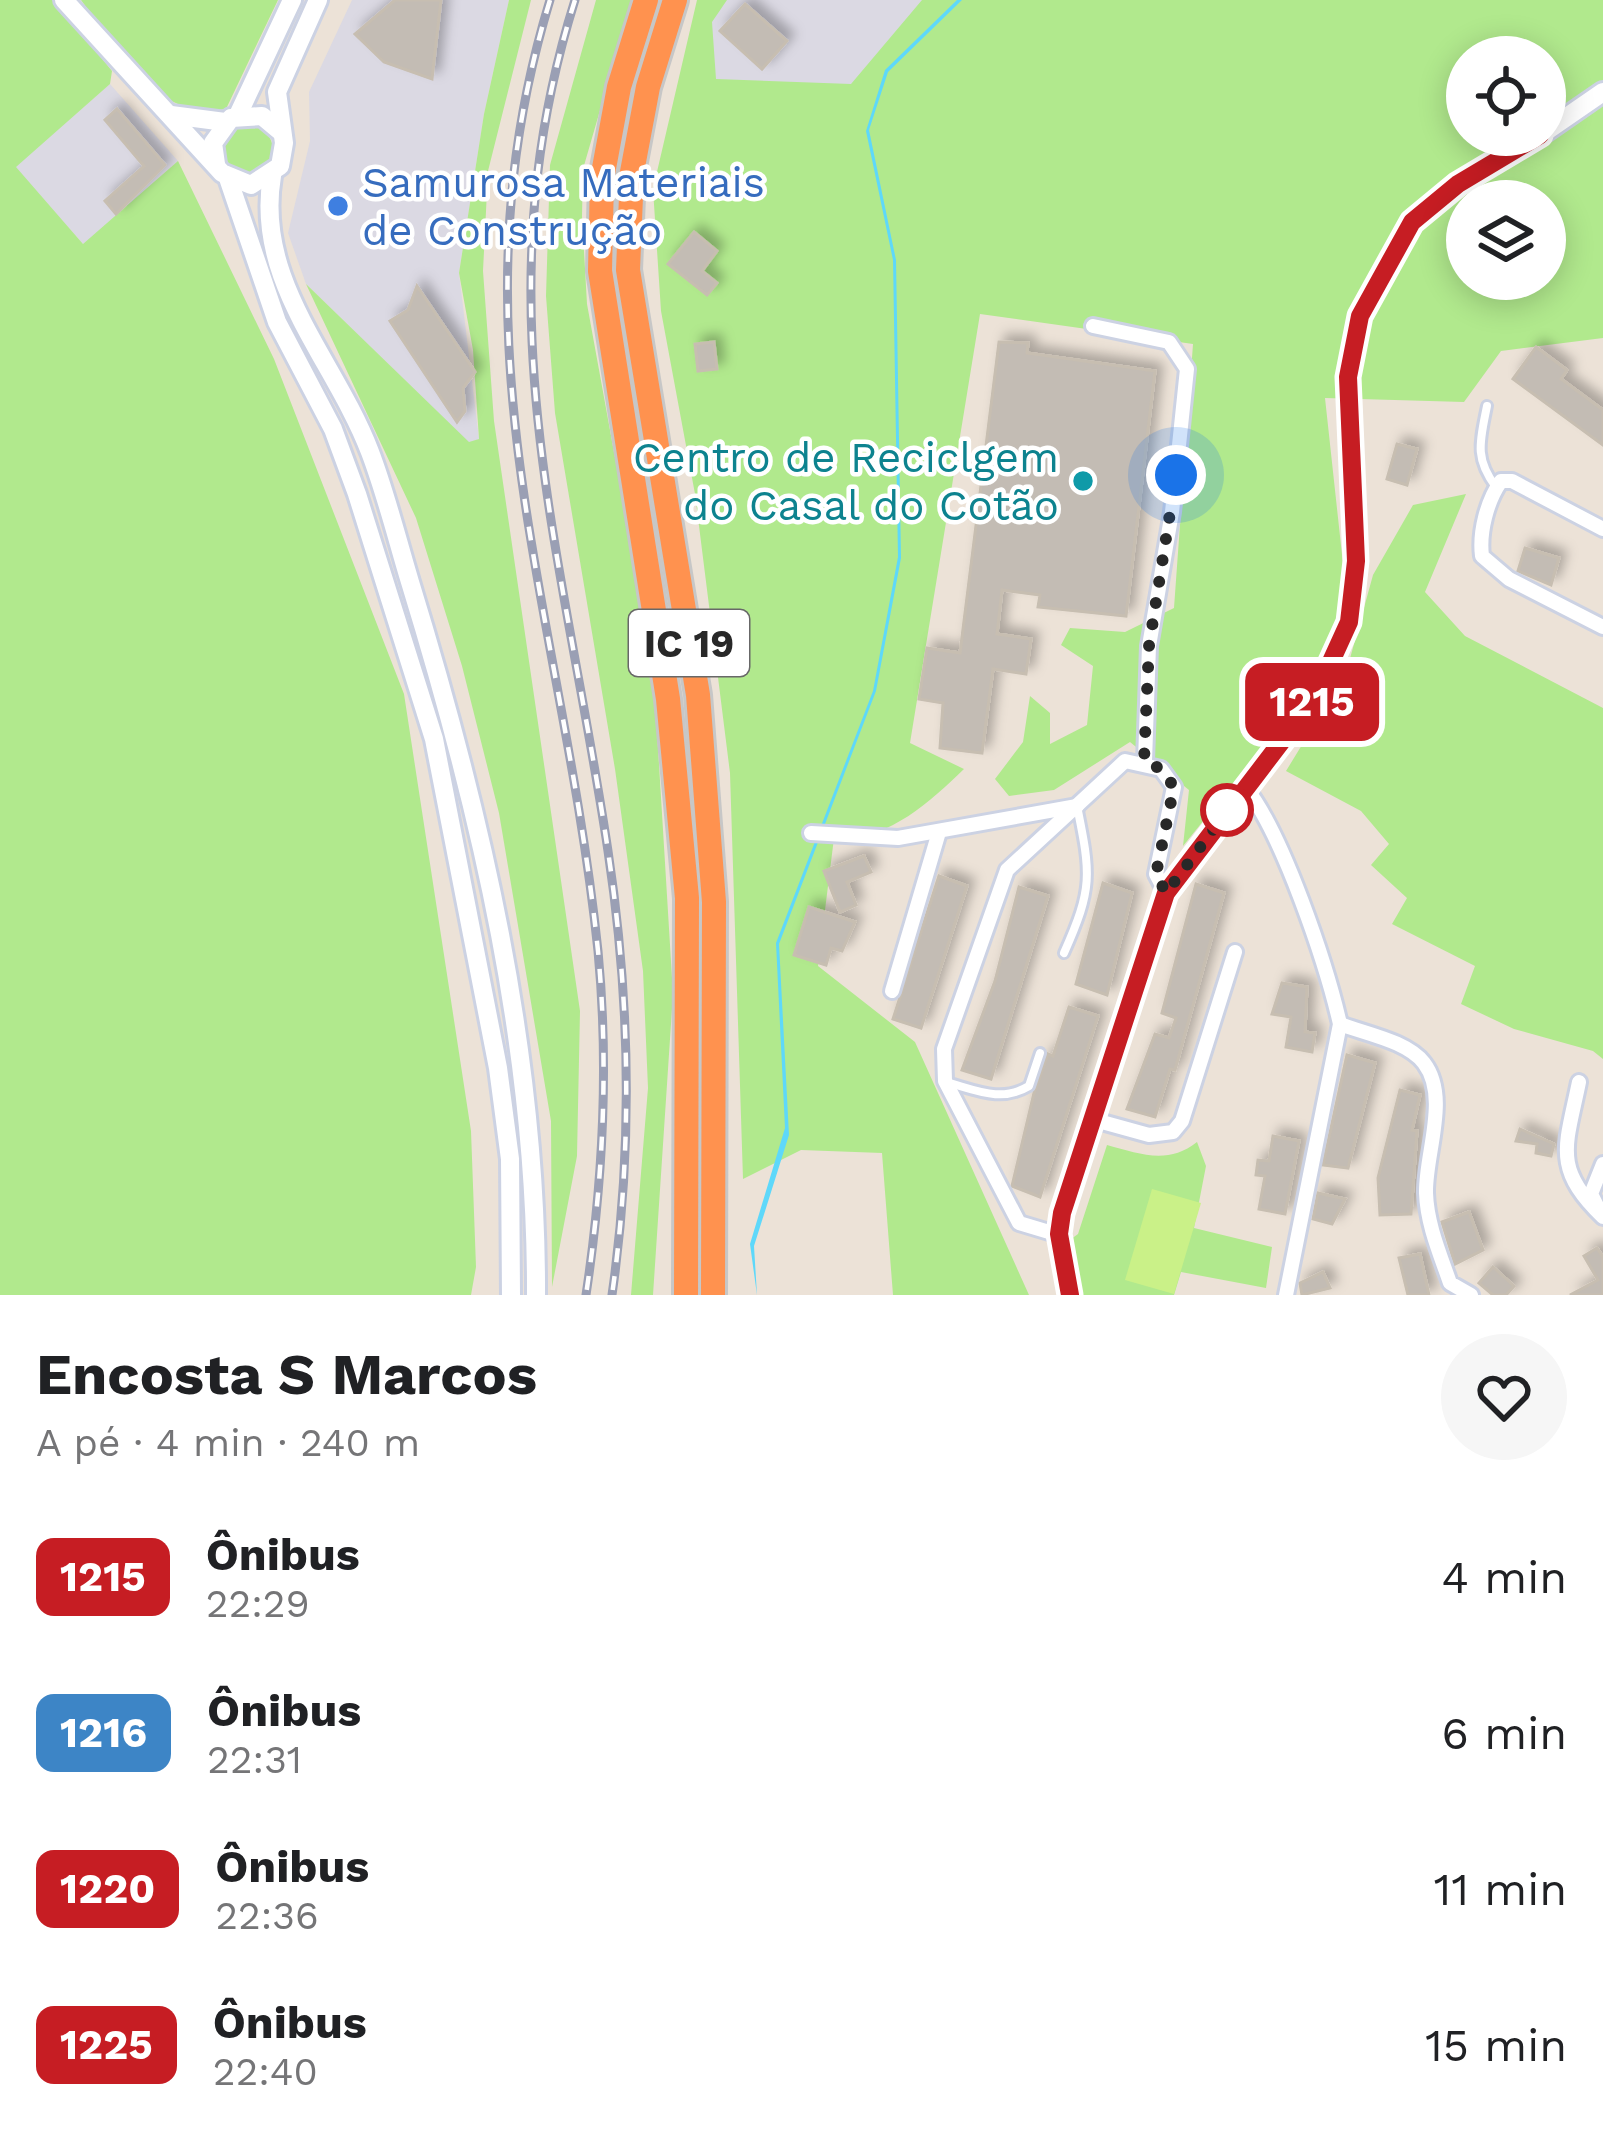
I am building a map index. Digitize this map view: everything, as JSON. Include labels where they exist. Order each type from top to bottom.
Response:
[{"type":"highway","name":"IC 19","points":[[646,0],[619,87],[602,179],[600,271],[668,699],[687,898],[686,1295]]},
{"type":"highway","name":"IC 19","points":[[675,0],[648,87],[632,172],[628,270],[698,695],[714,902],[713,1295]]},
{"type":"main road","points":[[64,0],[223,173],[250,185],[272,176]]},
{"type":"main road","points":[[292,0],[231,119],[213,143],[277,322],[333,430],[357,494],[434,739],[498,1068],[510,1160],[511,1295]]},
{"type":"main road","points":[[319,0],[278,92],[284,155],[272,176],[266,209],[272,254],[369,449],[479,817],[536,1190],[536,1295]]},
{"type":"main road","points":[[1566,118],[1603,92]]},
{"type":"main road","points":[[155,104],[193,122],[262,116],[280,131]]},
{"type":"main road","points":[[1070,1295],[1059,1234],[1091,1119],[1171,886],[1314,699],[1349,622],[1356,561],[1348,377],[1360,316],[1412,222],[1458,184],[1506,156]]},
{"type":"street","points":[[1093,326],[1169,342],[1186,369],[1172,512],[1149,646],[1146,756]]},
{"type":"street","points":[[1603,529],[1512,481],[1496,488],[1482,556],[1508,579],[1603,628]]},
{"type":"street","points":[[1059,1234],[1019,1223],[945,1081],[944,1049],[997,887],[1007,870],[1125,761],[1146,756]]},
{"type":"street","points":[[1146,756],[1174,787],[1156,874],[1171,886]]},
{"type":"street","points":[[1246,788],[1269,829],[1332,988],[1340,1024],[1286,1295]]},
{"type":"street","points":[[812,833],[898,838],[1077,806]]},
{"type":"street","points":[[892,991],[939,832]]},
{"type":"street","points":[[1091,1119],[1149,1135],[1173,1132],[1182,1121],[1235,952]]},
{"type":"street","points":[[1340,1024],[1408,1049],[1425,1064],[1435,1105],[1426,1192],[1430,1224],[1452,1289],[1471,1295]]},
{"type":"street","points":[[1579,1082],[1564,1165],[1577,1192],[1603,1217]]},
{"type":"street","points":[[1603,1164],[1591,1194],[1603,1217]]},
{"type":"lane","points":[[1487,406],[1478,452],[1480,465],[1496,488]]},
{"type":"lane","points":[[1064,953],[1088,900],[1089,867],[1077,806]]},
{"type":"lane","points":[[945,1081],[1004,1097],[1016,1094],[1029,1086],[1040,1053]]},
{"type":"shaded area","points":[[352,0],[509,0],[484,114],[459,273],[479,439],[469,443],[306,284],[288,233],[310,141],[309,92]]},
{"type":"shaded area","points":[[706,0],[934,0],[849,107],[732,89],[692,65]]},
{"type":"shaded area","points":[[110,84],[178,161],[84,245],[15,167]]},
{"type":"green space","points":[[0,0],[55,0],[112,71],[110,84],[16,167],[83,244],[178,161],[274,359],[404,694],[471,1131],[476,1267],[471,1295],[0,1295]]},
{"type":"green space","points":[[81,0],[278,0],[226,109],[201,110],[179,104],[141,78]]},
{"type":"green space","points":[[509,0],[531,0],[488,171],[483,271],[494,421],[580,1011],[577,1156],[552,1287],[551,1121],[499,813],[462,666],[416,518],[306,284],[469,442],[479,439],[473,350],[459,273],[484,114]]},
{"type":"green space","points":[[596,0],[632,0],[583,169],[582,216],[587,304],[653,666],[673,994],[653,1295],[631,1295],[648,1088],[643,971],[615,769],[555,413],[546,296],[550,165]]},
{"type":"green space","points":[[697,0],[727,0],[712,22],[716,79],[851,84],[922,0],[1603,0],[1603,338],[1501,351],[1464,402],[1325,398],[1344,573],[1334,635],[1309,690],[1183,846],[1189,790],[1130,742],[1054,790],[1009,796],[995,779],[1023,742],[1030,696],[1050,713],[1050,744],[1087,725],[1093,666],[1061,645],[1070,628],[1125,632],[1174,608],[1193,344],[980,314],[910,743],[964,769],[905,818],[871,834],[834,838],[818,966],[915,1042],[1029,1295],[893,1295],[882,1153],[801,1150],[743,1179],[730,773],[695,494],[661,311],[653,189]]},
{"type":"green space","points":[[248,125],[266,132],[273,150],[266,168],[248,175],[230,168],[223,150],[230,132]]},
{"type":"green space","points":[[1466,494],[1425,592],[1465,636],[1603,708],[1603,1059],[1593,1051],[1514,1029],[1461,1004],[1475,966],[1392,924],[1407,898],[1371,865],[1389,844],[1361,811],[1286,771],[1346,673],[1373,575],[1413,505]]},
{"type":"green space","points":[[1197,1142],[1206,1166],[1194,1228],[1272,1247],[1266,1288],[1181,1272],[1174,1295],[1077,1295],[1067,1242],[1078,1234],[1107,1145],[1164,1155]]},
{"type":"green space","points":[[1152,1189],[1201,1203],[1174,1294],[1125,1280]]},
{"type":"water","points":[[962,0],[888,72],[869,130],[896,260],[901,558],[876,691],[779,944],[789,1135],[754,1246],[757,1295],[750,1244],[785,1128],[776,943],[873,691],[898,557],[893,260],[866,131],[885,70]]},
{"type":"building","points":[[395,0],[441,0],[432,79],[384,62],[355,34]]},
{"type":"building","points":[[745,4],[787,41],[762,69],[720,31]]},
{"type":"building","points":[[117,109],[165,165],[116,214],[105,201],[144,166],[105,120]]},
{"type":"building","points":[[694,232],[717,251],[702,271],[717,283],[707,295],[668,264]]},
{"type":"building","points":[[417,286],[475,372],[463,388],[465,411],[457,422],[390,321],[408,310]]},
{"type":"building","points":[[714,342],[717,369],[698,371],[695,344]]},
{"type":"building","points":[[999,342],[1028,343],[1027,353],[1155,371],[1126,616],[1038,607],[1040,595],[1002,590],[997,634],[1031,639],[1026,674],[993,669],[982,753],[940,748],[943,703],[919,699],[927,648],[960,653]]},
{"type":"building","points":[[1536,347],[1567,370],[1561,379],[1603,410],[1603,445],[1513,379]]},
{"type":"building","points":[[1397,444],[1417,449],[1407,485],[1387,479]]},
{"type":"building","points":[[1525,548],[1559,558],[1551,585],[1518,571]]},
{"type":"building","points":[[864,856],[871,872],[847,882],[856,905],[840,912],[824,871]]},
{"type":"building","points":[[939,876],[967,886],[921,1028],[893,1019]]},
{"type":"building","points":[[1103,883],[1132,893],[1107,995],[1076,984]]},
{"type":"building","points":[[1196,884],[1224,893],[1175,1070],[1170,1069],[1155,1117],[1127,1109],[1155,1034],[1169,1038],[1176,1018],[1162,1013]]},
{"type":"building","points":[[1019,887],[1048,896],[991,1079],[962,1070],[995,981]]},
{"type":"building","points":[[809,907],[855,922],[842,951],[831,948],[826,965],[794,955]]},
{"type":"building","points":[[1282,983],[1307,987],[1305,1032],[1315,1033],[1312,1052],[1286,1047],[1291,1017],[1272,1014]]},
{"type":"building","points":[[1069,1007],[1098,1016],[1040,1197],[1012,1186],[1034,1093],[1048,1054],[1053,1056]]},
{"type":"building","points":[[1347,1055],[1375,1063],[1348,1168],[1323,1165]]},
{"type":"building","points":[[1400,1090],[1420,1095],[1412,1130],[1417,1131],[1411,1214],[1380,1215],[1378,1178]]},
{"type":"building","points":[[1520,1129],[1554,1144],[1551,1156],[1536,1153],[1537,1144],[1516,1141]]},
{"type":"building","points":[[1273,1136],[1299,1141],[1285,1214],[1259,1209],[1265,1176],[1256,1175],[1258,1160],[1269,1161]]},
{"type":"building","points":[[1318,1193],[1345,1199],[1332,1224],[1313,1219]]},
{"type":"building","points":[[1469,1212],[1483,1250],[1455,1264],[1442,1222]]},
{"type":"building","points":[[1597,1248],[1603,1257],[1603,1295],[1570,1295],[1598,1280],[1584,1256]]},
{"type":"building","points":[[1420,1254],[1429,1295],[1408,1295],[1399,1258]]},
{"type":"building","points":[[1493,1267],[1514,1286],[1506,1295],[1493,1295],[1479,1283]]},
{"type":"building","points":[[1323,1272],[1330,1288],[1302,1295],[1300,1283]]},
{"type":"railway","points":[[550,0],[520,126],[508,246],[510,363],[522,478],[582,827],[598,951],[602,1123],[586,1295]]},
{"type":"railway","points":[[575,0],[547,112],[533,220],[531,324],[552,530],[608,851],[621,962],[626,1129],[612,1295]]},
{"type":"bus line","name":"1215","points":[[1070,1295],[1059,1234],[1062,1213],[1166,893],[1314,699],[1349,622],[1356,561],[1348,377],[1360,316],[1388,256],[1412,222],[1458,184],[1505,156]]},
{"type":"place","name":"Samurosa Materiais de Construção","points":[[338,206]]},
{"type":"place","name":"Centro de Reciclgem do Casal do Cotão","points":[[1083,481]]},
{"type":"route","points":[[1176,475],[1149,646],[1144,761],[1161,769],[1174,787],[1156,874],[1166,893],[1231,806],[1227,810]]}]
